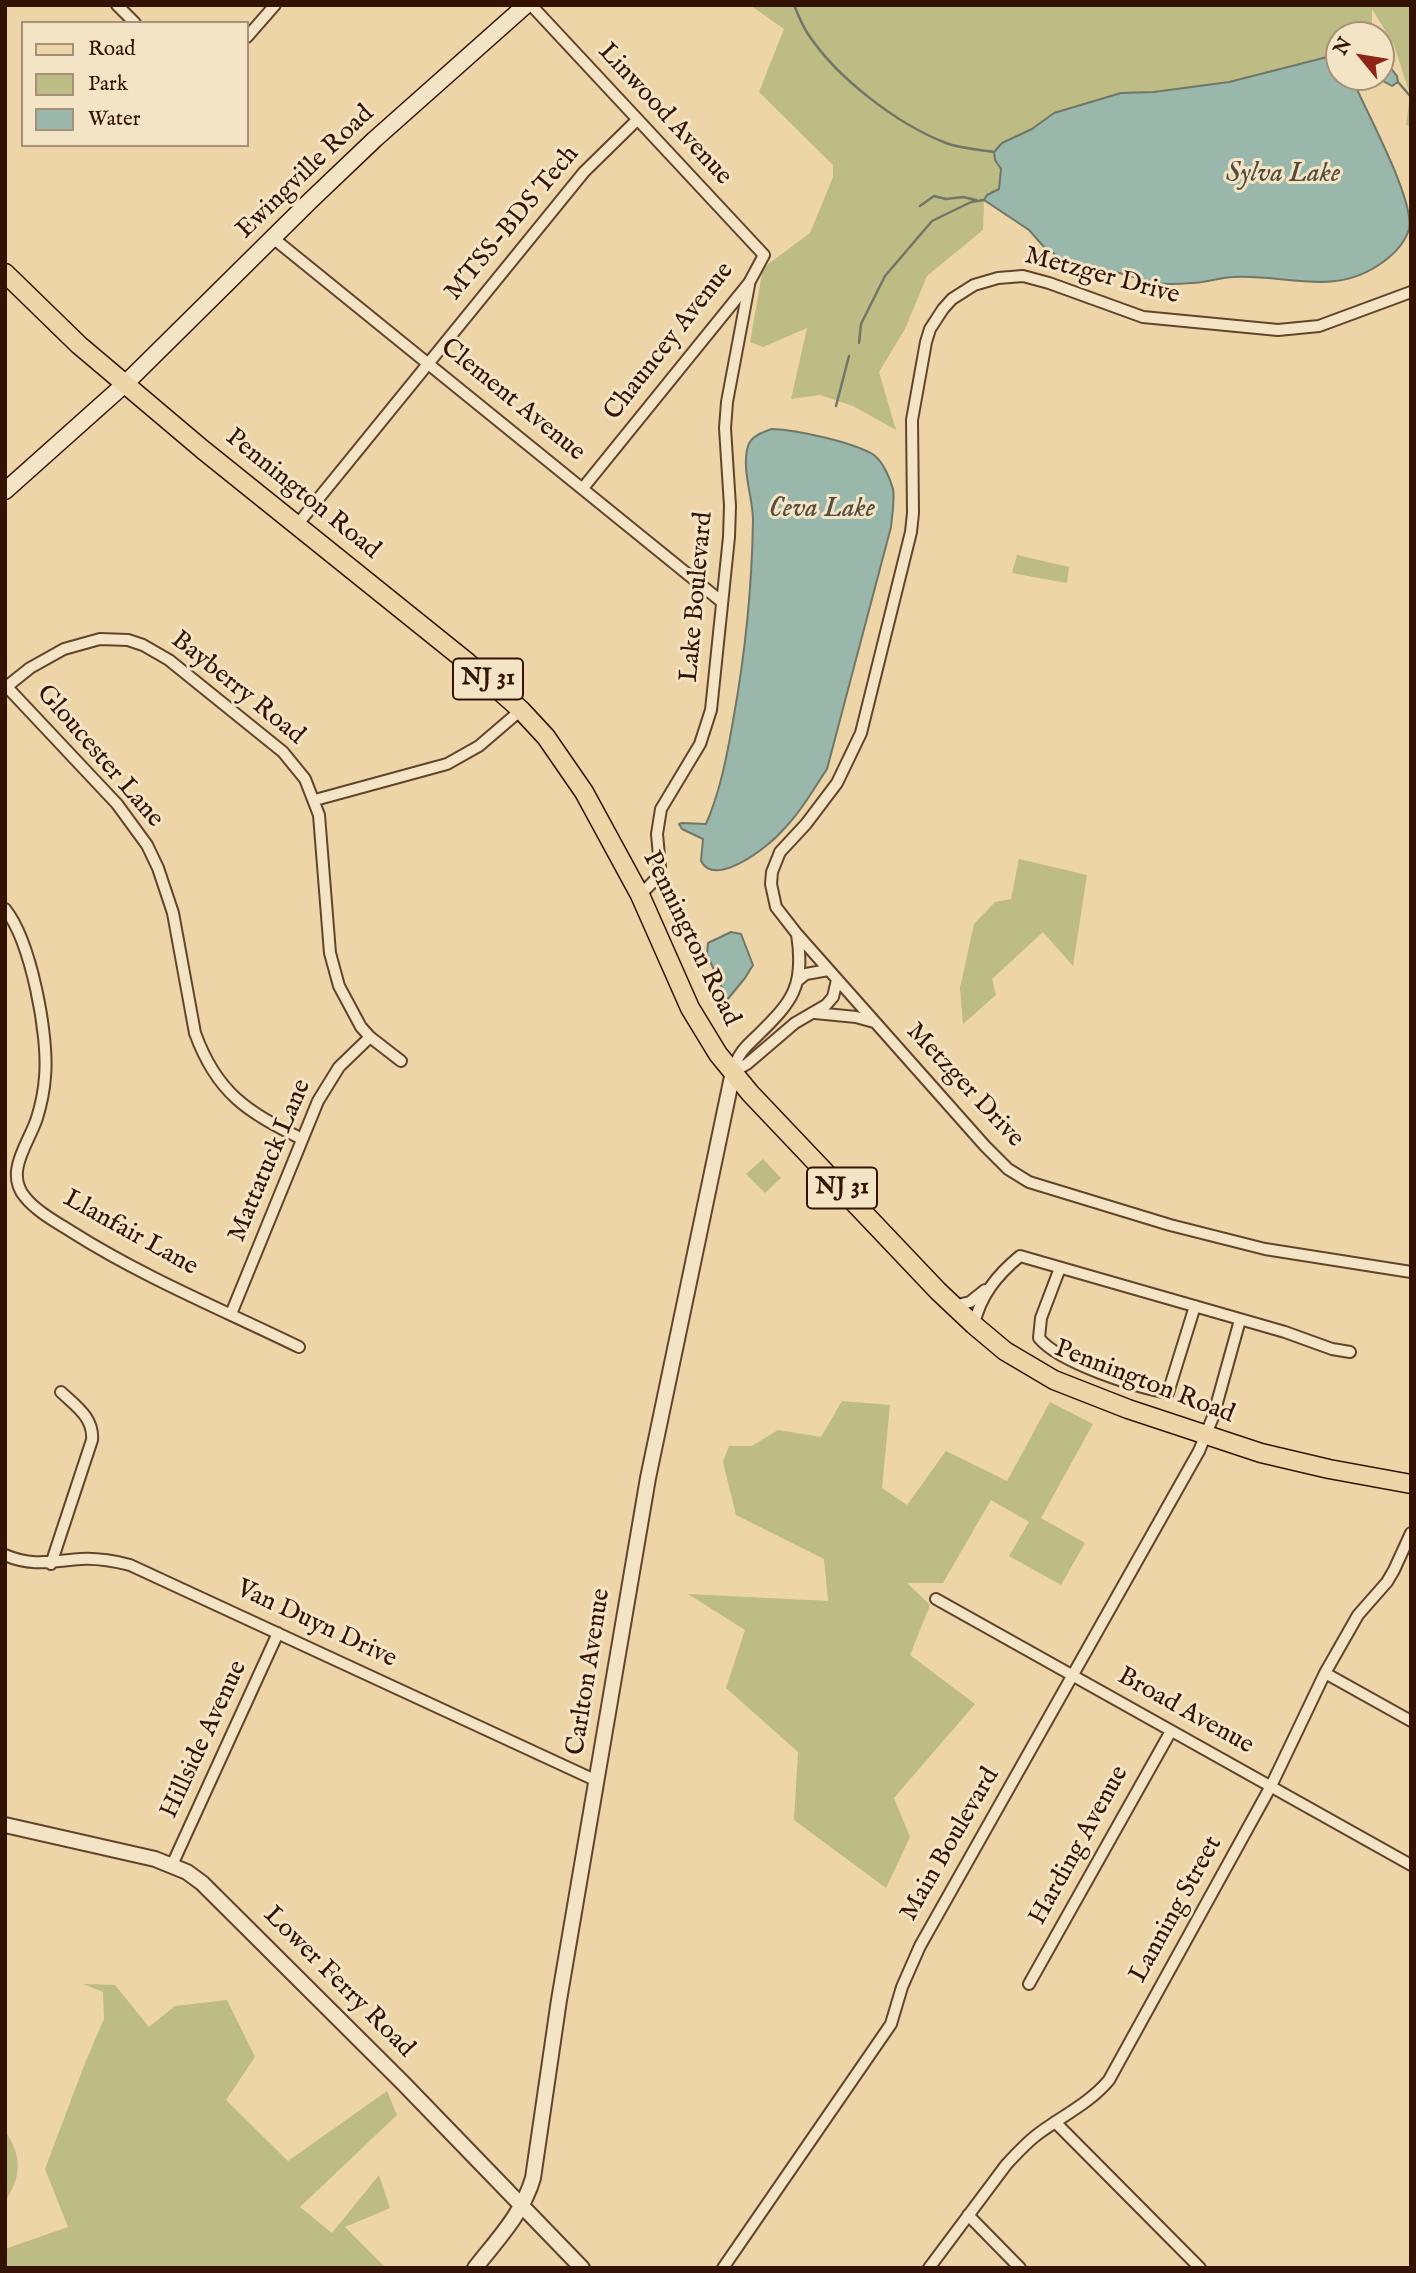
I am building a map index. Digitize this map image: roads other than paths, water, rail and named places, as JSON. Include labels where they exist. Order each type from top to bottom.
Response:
[{"type":"main road","name":"Ewingville Road","points":[[5,491],[126,383],[374,140],[528,5]]},
{"type":"main road","name":"Pennington Road","points":[[5,273],[50,320],[202,449],[476,669],[546,737],[584,792],[640,895],[690,1008],[708,1040],[750,1093],[974,1325],[1004,1350],[1058,1382],[1128,1409],[1241,1448],[1411,1484]]},
{"type":"street","points":[[117,5],[133,21]]},
{"type":"street","points":[[248,36],[275,5]]},
{"type":"street","name":"Linwood Avenue","points":[[528,5],[764,256]]},
{"type":"street","name":"MTSS-BDS Tech","points":[[297,525],[584,172],[637,120]]},
{"type":"street","name":"Clement Avenue","points":[[273,238],[722,602]]},
{"type":"street","name":"Chauncey Avenue","points":[[583,488],[749,283],[764,256]]},
{"type":"street","name":"Metzger Drive","points":[[1411,292],[1319,326],[1291,330],[1263,330],[1143,317],[1023,276],[998,278],[974,285],[952,299],[936,318],[923,355],[912,419],[911,532],[866,718],[850,760],[837,783],[780,852],[775,861],[771,884],[776,907],[828,970],[999,1161],[1029,1182],[1237,1243],[1411,1272]]},
{"type":"street","name":"Lake Boulevard","points":[[640,895],[657,878],[660,867],[657,834],[661,809],[694,757],[711,710],[730,506],[726,453],[727,402],[749,283]]},
{"type":"street","name":"Bayberry Road","points":[[6,687],[47,657],[83,643],[114,639],[143,645],[169,660],[282,752],[305,779],[315,800],[322,832],[333,971],[350,1006],[370,1037],[401,1061]]},
{"type":"street","name":"Gloucester Lane","points":[[6,687],[117,804],[147,845],[173,913],[195,1033],[201,1050],[218,1079],[231,1095],[258,1117],[302,1139]]},
{"type":"street","points":[[315,800],[447,764],[479,746],[521,710]]},
{"type":"street","name":"Llanfair Lane","points":[[5,909],[23,944],[46,1040],[42,1099],[18,1162],[17,1180],[20,1189],[32,1204],[87,1241],[299,1347]]},
{"type":"street","points":[[733,1072],[741,1051],[785,1009],[797,982],[800,956],[797,934]]},
{"type":"street","points":[[797,982],[806,974],[828,970]]},
{"type":"street","points":[[733,1072],[750,1062],[794,1023],[815,1013],[834,997],[837,980]]},
{"type":"street","points":[[815,1013],[856,1017],[875,1022]]},
{"type":"street","name":"Mattatuck Lane","points":[[231,1314],[302,1139],[327,1085],[352,1053],[370,1037]]},
{"type":"street","name":"Carlton Avenue","points":[[475,2268],[522,2205],[533,2178],[559,2000],[648,1478],[733,1072]]},
{"type":"street","points":[[953,1306],[970,1301],[990,1287],[1020,1256],[1332,1349],[1350,1352]]},
{"type":"street","points":[[1059,1268],[1041,1318],[1039,1338],[1066,1357],[1144,1389],[1168,1393],[1195,1306]]},
{"type":"street","points":[[974,1325],[978,1308],[990,1287]]},
{"type":"street","name":"Main Boulevard","points":[[723,2268],[883,2039],[920,1946],[1207,1435],[1240,1320]]},
{"type":"street","points":[[51,1564],[92,1440],[91,1425],[87,1418],[61,1392]]},
{"type":"street","name":"Lanning Street","points":[[929,2268],[1020,2150],[1090,2099],[1109,2080],[1271,1786],[1325,1673],[1358,1615],[1387,1582],[1411,1533]]},
{"type":"street","name":"Van Duyn Drive","points":[[5,1555],[26,1562],[51,1564],[98,1559],[130,1565],[597,1781]]},
{"type":"street","name":"Broad Avenue","points":[[936,1599],[1411,1865]]},
{"type":"street","name":"Hillside Avenue","points":[[172,1865],[278,1633]]},
{"type":"street","points":[[1325,1673],[1411,1721]]},
{"type":"street","name":"Harding Avenue","points":[[1030,1984],[1171,1731]]},
{"type":"street","name":"Lower Ferry Road","points":[[5,1825],[155,1859],[172,1865],[202,1883],[582,2268]]},
{"type":"street","points":[[1055,2122],[1200,2268]]},
{"type":"street","points":[[968,2215],[1020,2268]]},
{"type":"water","name":"Sylva Lake","points":[[1325,58],[1325,91],[1358,91],[1398,179],[1409,216],[1409,229],[1399,248],[1365,273],[1329,282],[1234,277],[1197,283],[1160,284],[1115,272],[1088,276],[1044,247],[1029,230],[984,200],[987,195],[999,189],[1001,169],[995,160],[994,152],[1002,143],[1032,129],[1054,113],[1121,93],[1154,92],[1229,82]]},
{"type":"water","name":"Ceva Lake","points":[[772,429],[824,438],[874,455],[886,471],[893,489],[894,503],[891,527],[827,769],[789,824],[775,838],[742,862],[718,870],[708,868],[701,861],[703,839],[682,829],[679,824],[706,824],[722,774],[741,671],[749,596],[753,520],[746,455],[752,440]]},
{"type":"water","points":[[731,932],[741,934],[753,965],[727,1000],[707,954],[708,943]]},
{"type":"waterway","points":[[794,5],[806,31],[820,51],[851,83],[888,112],[946,143],[994,152]]},
{"type":"waterway","points":[[1398,82],[1411,97]]},
{"type":"waterway","points":[[920,206],[934,196],[976,200]]},
{"type":"waterway","points":[[859,343],[861,324],[885,276],[932,221],[971,202],[984,200]]},
{"type":"waterway","points":[[836,406],[849,356]]}]
